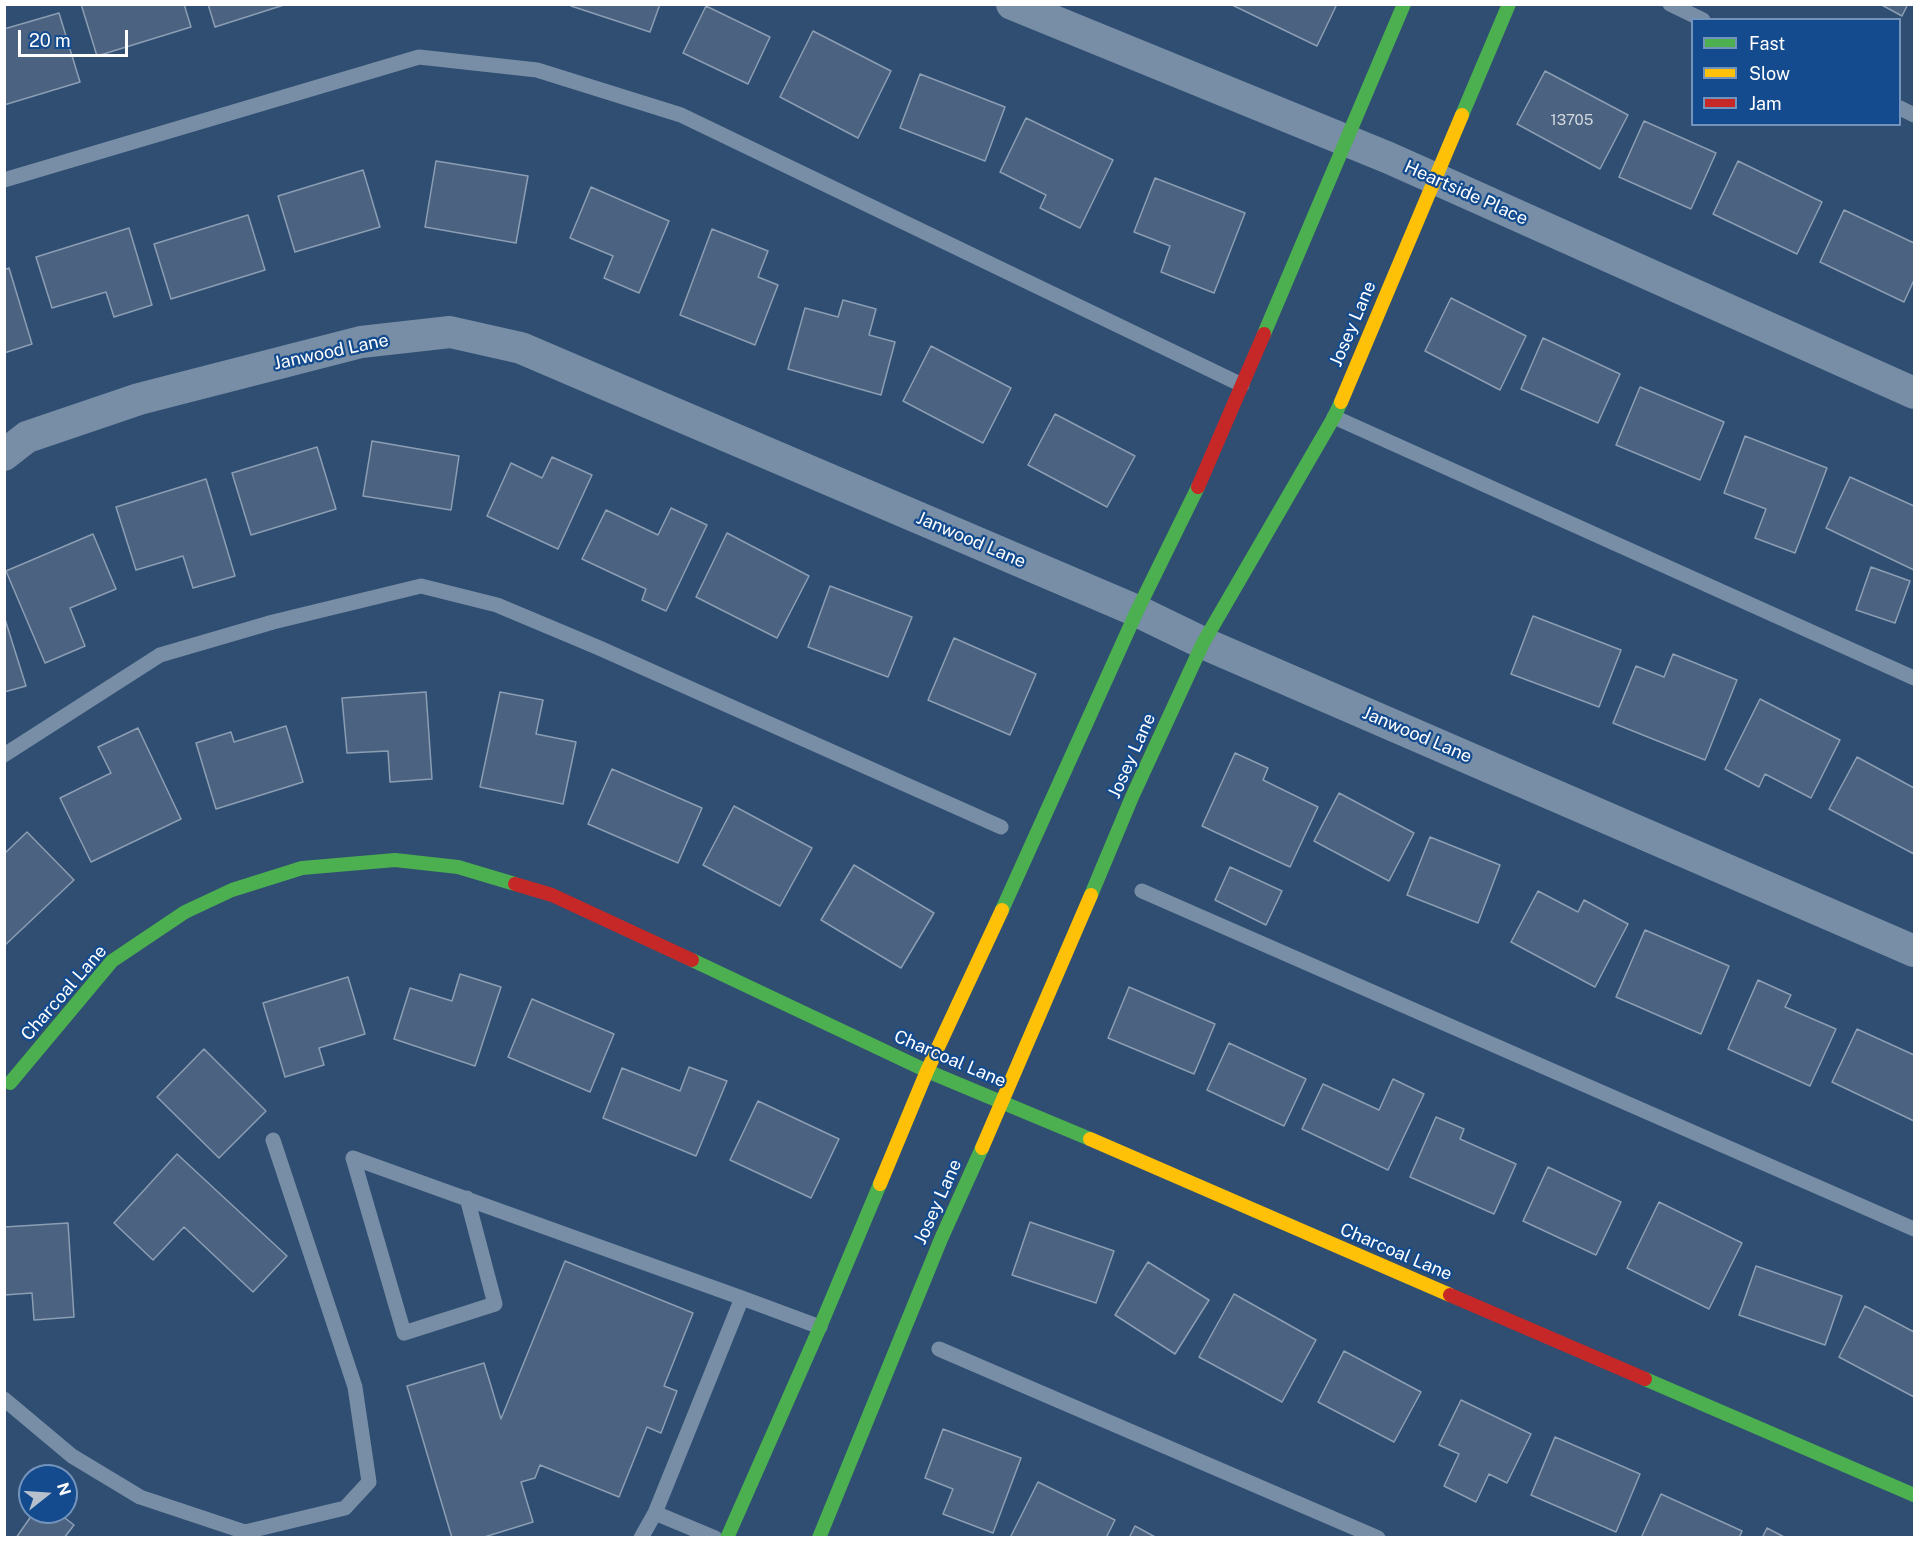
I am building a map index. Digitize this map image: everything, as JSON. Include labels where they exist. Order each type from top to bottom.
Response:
[{"type":"main road","points":[[727,1538],[820,1327],[927,1071],[1137,611],[1205,474],[1404,4]]},
{"type":"main road","name":"Josey Lane","points":[[819,1538],[940,1239],[1003,1102],[1132,797],[1203,643],[1334,417],[1509,4]]},
{"type":"main road","name":"Charcoal Lane","points":[[10,1083],[112,961],[185,912],[232,890],[302,868],[395,860],[458,867],[552,895],[927,1071],[1914,1495]]},
{"type":"street","name":"Heartside Place","points":[[1012,4],[1434,178],[1914,393]]},
{"type":"street","name":"Janwood Lane","points":[[4,455],[27,437],[139,399],[362,342],[450,332],[521,348],[1137,611],[1203,643],[1914,951]]},
{"type":"lane","points":[[1670,4],[1699,18]]},
{"type":"lane","points":[[4,180],[419,57],[537,70],[681,115],[1242,385]]},
{"type":"lane","points":[[1334,417],[1914,678]]},
{"type":"lane","points":[[4,755],[160,655],[273,622],[422,586],[497,605],[577,638],[1001,827]]},
{"type":"lane","points":[[1142,891],[1914,1229]]},
{"type":"lane","points":[[4,1399],[72,1456],[140,1497],[245,1532],[345,1508],[369,1482],[355,1387],[273,1140]]},
{"type":"lane","points":[[467,1198],[495,1304],[404,1333],[353,1158],[467,1198],[820,1327]]},
{"type":"lane","points":[[641,1538],[655,1513],[742,1298]]},
{"type":"lane","points":[[939,1349],[1378,1538]]},
{"type":"lane","points":[[655,1513],[715,1538]]},
{"type":"building","points":[[81,4],[184,4],[191,27],[97,56]]},
{"type":"building","points":[[208,4],[287,4],[215,27]]},
{"type":"building","points":[[572,4],[660,4],[650,32],[571,6]]},
{"type":"building","points":[[1230,4],[1337,4],[1317,46]]},
{"type":"building","points":[[1880,4],[1908,4],[1902,16]]},
{"type":"building","points":[[706,6],[770,37],[748,84],[683,53]]},
{"type":"building","points":[[59,13],[80,82],[4,105],[4,29]]},
{"type":"building","points":[[813,31],[891,71],[858,138],[780,97]]},
{"type":"building","points":[[1545,71],[1628,115],[1600,169],[1517,124]]},
{"type":"building","points":[[920,74],[1005,107],[985,161],[900,128]]},
{"type":"building","points":[[1026,118],[1113,160],[1080,228],[1040,208],[1046,195],[1000,172]]},
{"type":"building","points":[[1644,121],[1716,153],[1691,209],[1619,177]]},
{"type":"building","points":[[436,161],[528,176],[516,243],[425,227]]},
{"type":"building","points":[[1738,161],[1822,202],[1797,254],[1713,214]]},
{"type":"building","points":[[363,170],[380,227],[295,252],[278,196]]},
{"type":"building","points":[[1155,178],[1245,213],[1214,293],[1161,272],[1170,246],[1134,232]]},
{"type":"building","points":[[591,187],[669,221],[639,293],[604,278],[613,256],[570,238]]},
{"type":"building","points":[[1844,210],[1914,243],[1914,280],[1904,302],[1820,262]]},
{"type":"building","points":[[248,215],[265,270],[171,299],[154,244]]},
{"type":"building","points":[[129,228],[152,305],[114,317],[106,292],[52,308],[36,257]]},
{"type":"building","points":[[712,229],[768,251],[758,277],[778,285],[755,345],[680,315]]},
{"type":"building","points":[[9,268],[32,344],[4,353],[4,270]]},
{"type":"building","points":[[1451,298],[1526,336],[1500,390],[1425,351]]},
{"type":"building","points":[[843,300],[876,309],[869,335],[895,342],[881,395],[788,369],[805,308],[838,317]]},
{"type":"building","points":[[1543,338],[1620,374],[1598,423],[1521,389]]},
{"type":"building","points":[[931,346],[1011,388],[983,443],[903,401]]},
{"type":"building","points":[[1640,387],[1724,422],[1700,480],[1616,445]]},
{"type":"building","points":[[1055,414],[1135,456],[1107,507],[1028,465]]},
{"type":"building","points":[[1745,436],[1827,468],[1795,553],[1755,538],[1766,509],[1724,493]]},
{"type":"building","points":[[372,441],[459,456],[451,510],[363,496]]},
{"type":"building","points":[[317,447],[336,509],[251,535],[232,473]]},
{"type":"building","points":[[552,457],[592,475],[558,549],[487,516],[511,463],[542,478]]},
{"type":"building","points":[[1850,477],[1914,506],[1914,570],[1826,528]]},
{"type":"building","points":[[206,479],[235,576],[193,588],[183,556],[136,570],[116,507]]},
{"type":"building","points":[[671,508],[707,525],[666,611],[642,600],[646,589],[582,559],[606,510],[658,535]]},
{"type":"building","points":[[727,533],[809,576],[777,638],[696,597]]},
{"type":"building","points":[[93,534],[116,589],[70,608],[85,646],[45,663],[6,571]]},
{"type":"building","points":[[1871,567],[1910,581],[1895,623],[1856,610]]},
{"type":"building","points":[[830,586],[912,617],[888,677],[808,647]]},
{"type":"building","points":[[4,616],[26,686],[4,692]]},
{"type":"building","points":[[1533,616],[1621,650],[1599,707],[1511,674]]},
{"type":"building","points":[[954,638],[1036,674],[1010,735],[928,700]]},
{"type":"building","points":[[1673,654],[1737,680],[1705,760],[1613,723],[1636,666],[1664,677]]},
{"type":"building","points":[[426,692],[432,779],[390,782],[388,751],[347,753],[342,698]]},
{"type":"building","points":[[500,692],[543,700],[536,734],[576,742],[563,804],[480,787]]},
{"type":"building","points":[[1760,699],[1840,740],[1811,798],[1765,774],[1759,787],[1725,769]]},
{"type":"building","points":[[286,726],[303,782],[216,809],[196,743],[231,732],[234,742]]},
{"type":"building","points":[[138,728],[181,819],[91,862],[60,798],[111,773],[98,747]]},
{"type":"building","points":[[1235,753],[1268,768],[1263,780],[1318,807],[1290,867],[1202,826]]},
{"type":"building","points":[[1857,757],[1914,788],[1914,854],[1829,809]]},
{"type":"building","points":[[612,769],[702,808],[678,863],[588,824]]},
{"type":"building","points":[[1339,793],[1414,833],[1389,881],[1314,841]]},
{"type":"building","points":[[734,806],[812,848],[780,906],[703,865]]},
{"type":"building","points":[[27,832],[74,880],[4,946],[4,854]]},
{"type":"building","points":[[1430,837],[1500,865],[1478,923],[1407,895]]},
{"type":"building","points":[[854,865],[934,913],[901,968],[821,920]]},
{"type":"building","points":[[1230,867],[1282,891],[1266,925],[1215,900]]},
{"type":"building","points":[[1538,891],[1578,912],[1584,900],[1628,924],[1595,987],[1511,942]]},
{"type":"building","points":[[1645,930],[1729,966],[1701,1034],[1616,997]]},
{"type":"building","points":[[460,974],[501,987],[475,1066],[394,1039],[410,988],[452,1001]]},
{"type":"building","points":[[348,977],[365,1034],[319,1048],[324,1065],[285,1077],[263,1003]]},
{"type":"building","points":[[1758,980],[1791,995],[1785,1007],[1836,1029],[1810,1086],[1728,1049]]},
{"type":"building","points":[[1129,987],[1215,1024],[1194,1074],[1108,1038]]},
{"type":"building","points":[[532,999],[614,1034],[590,1092],[508,1057]]},
{"type":"building","points":[[1857,1029],[1914,1055],[1914,1121],[1832,1082]]},
{"type":"building","points":[[1229,1043],[1306,1079],[1284,1126],[1207,1090]]},
{"type":"building","points":[[204,1049],[266,1111],[219,1158],[157,1097]]},
{"type":"building","points":[[689,1067],[727,1081],[696,1156],[603,1118],[622,1068],[680,1091]]},
{"type":"building","points":[[1393,1079],[1424,1094],[1388,1170],[1302,1129],[1323,1084],[1379,1110]]},
{"type":"building","points":[[758,1101],[839,1139],[811,1198],[730,1160]]},
{"type":"building","points":[[1436,1117],[1464,1129],[1460,1139],[1516,1164],[1494,1214],[1410,1177]]},
{"type":"building","points":[[177,1154],[287,1256],[253,1292],[184,1227],[153,1260],[114,1223]]},
{"type":"building","points":[[1548,1167],[1621,1202],[1596,1255],[1523,1221]]},
{"type":"building","points":[[1659,1202],[1742,1243],[1709,1309],[1627,1268]]},
{"type":"building","points":[[1030,1222],[1114,1251],[1096,1303],[1012,1275]]},
{"type":"building","points":[[68,1223],[74,1317],[34,1320],[32,1293],[4,1295],[4,1227]]},
{"type":"building","points":[[565,1261],[693,1313],[664,1386],[677,1391],[661,1433],[647,1427],[619,1497],[540,1465],[535,1478],[521,1482],[533,1522],[481,1538],[452,1538],[407,1386],[484,1363],[501,1419]]},
{"type":"building","points":[[1148,1262],[1209,1300],[1175,1354],[1115,1315]]},
{"type":"building","points":[[1756,1266],[1842,1296],[1825,1345],[1739,1315]]},
{"type":"building","points":[[1234,1294],[1316,1340],[1282,1402],[1199,1357]]},
{"type":"building","points":[[1865,1306],[1914,1332],[1914,1397],[1839,1357]]},
{"type":"building","points":[[1344,1351],[1421,1392],[1394,1442],[1318,1402]]},
{"type":"building","points":[[1461,1400],[1531,1434],[1507,1483],[1489,1474],[1476,1502],[1444,1486],[1459,1454],[1439,1445]]},
{"type":"building","points":[[943,1429],[1021,1458],[993,1533],[943,1514],[953,1489],[925,1478]]},
{"type":"building","points":[[1555,1437],[1640,1474],[1616,1532],[1531,1495]]},
{"type":"building","points":[[1038,1482],[1115,1520],[1106,1538],[1010,1538]]},
{"type":"building","points":[[1661,1494],[1742,1531],[1739,1538],[1641,1538]]},
{"type":"building","points":[[26,1524],[74,1525],[64,1538],[16,1538]]},
{"type":"building","points":[[1135,1526],[1157,1538],[1129,1538]]},
{"type":"building","points":[[1767,1528],[1786,1538],[1762,1538]]},
{"type":"traffic: fast","points":[[1264,334],[1404,4]]},
{"type":"traffic: fast","points":[[1462,115],[1509,4]]},
{"type":"traffic: fast","points":[[1091,895],[1132,797],[1203,643],[1341,402]]},
{"type":"traffic: fast","points":[[1002,910],[1137,611],[1198,487]]},
{"type":"traffic: fast","points":[[10,1083],[112,961],[185,912],[232,890],[302,868],[395,860],[458,867],[515,884]]},
{"type":"traffic: fast","points":[[692,960],[927,1071],[1090,1139]]},
{"type":"traffic: fast","points":[[819,1538],[941,1239],[982,1148]]},
{"type":"traffic: fast","points":[[727,1538],[880,1184]]},
{"type":"traffic: fast","points":[[1645,1379],[1914,1495]]},
{"type":"traffic: slow","points":[[1341,402],[1462,115]]},
{"type":"traffic: slow","points":[[982,1148],[1091,895]]},
{"type":"traffic: slow","points":[[880,1184],[927,1071],[1002,910]]},
{"type":"traffic: slow","points":[[1090,1139],[1450,1295]]},
{"type":"traffic: jam","points":[[1198,487],[1264,334]]},
{"type":"traffic: jam","points":[[515,884],[552,895],[692,960]]},
{"type":"traffic: jam","points":[[1450,1295],[1645,1379]]}]
